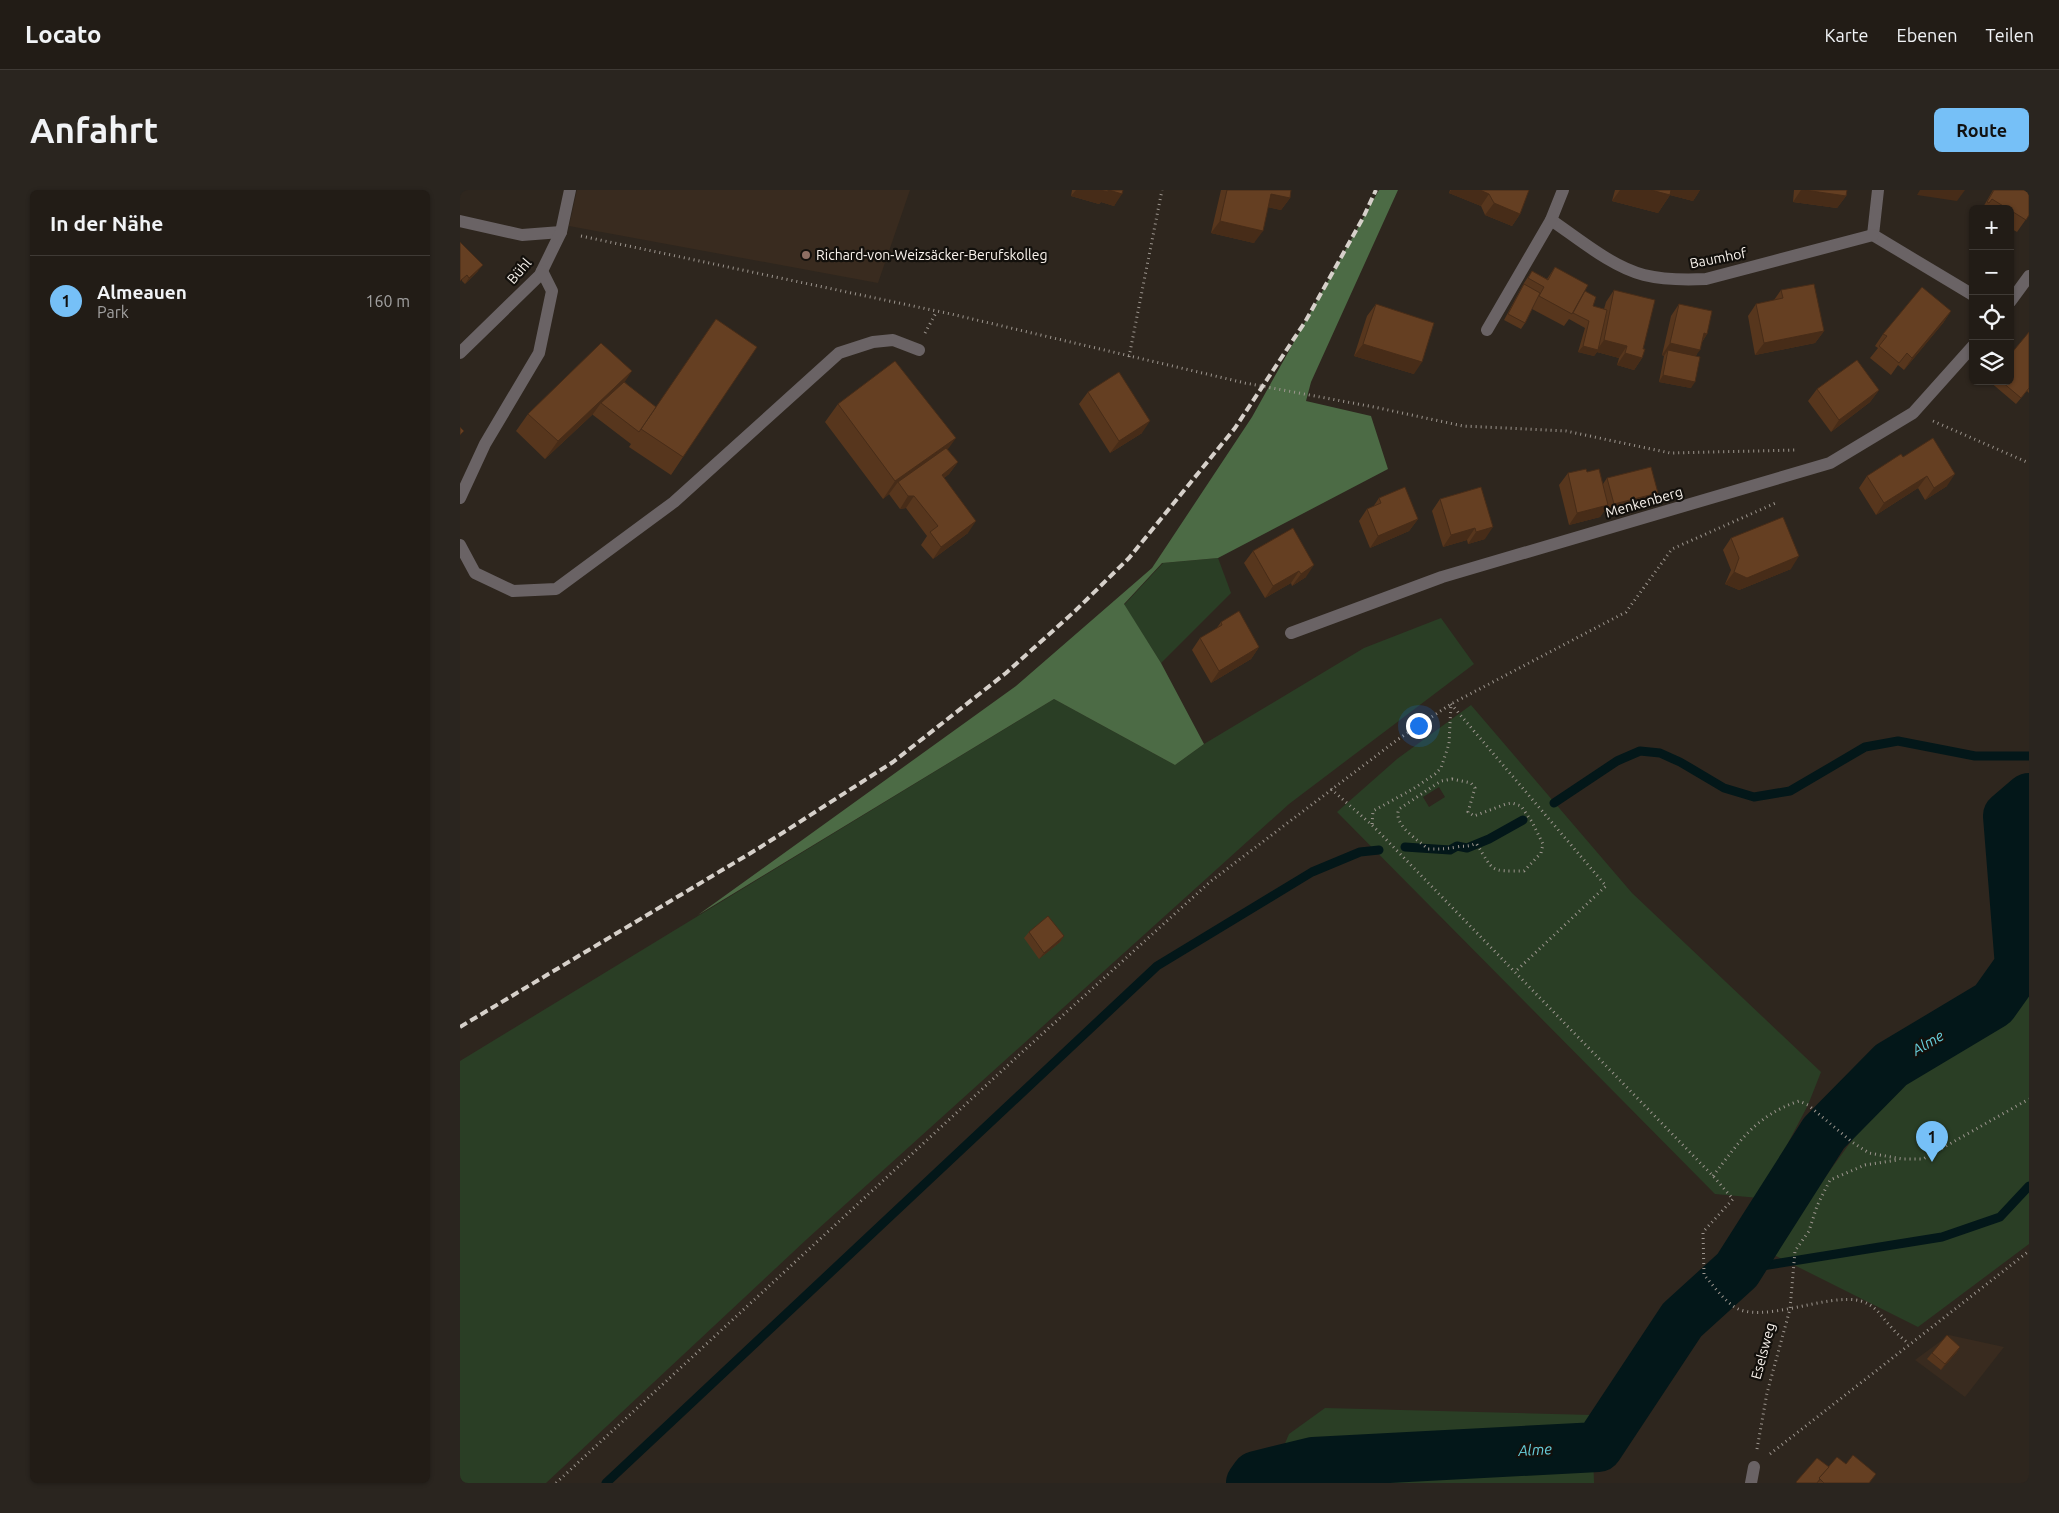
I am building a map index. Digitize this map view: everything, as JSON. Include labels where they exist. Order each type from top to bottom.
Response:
[{"type":"street","name":"Bühl","points":[[460,353],[540,275],[561,232],[570,190]]},
{"type":"street","points":[[1487,330],[1551,220],[1563,190]]},
{"type":"street","points":[[1878,190],[1873,235],[1969,293]]},
{"type":"street","name":"Baumhof","points":[[1551,220],[1610,260],[1643,275],[1677,280],[1706,279],[1873,235]]},
{"type":"street","points":[[460,221],[522,235],[561,232]]},
{"type":"street","points":[[460,498],[485,444],[539,353],[552,291],[542,271]]},
{"type":"street","points":[[2014,297],[2029,276]]},
{"type":"street","points":[[460,545],[475,573],[513,591],[556,589],[674,502],[839,353],[873,342],[893,340],[919,350]]},
{"type":"street","name":"Menkenberg","points":[[1291,633],[1442,577],[1830,463],[1913,412],[1969,350]]},
{"type":"street","points":[[1751,1483],[1754,1467]]},
{"type":"path","points":[[1129,357],[1162,190]]},
{"type":"path","points":[[561,232],[951,314],[1129,357],[1244,382],[1374,406],[1463,426],[1566,431],[1670,453],[1804,450]]},
{"type":"path","points":[[1913,412],[2029,463]]},
{"type":"path","points":[[556,1483],[1019,1055],[1211,881],[1397,740],[1451,704],[1626,612],[1672,549],[1778,502],[1786,496]]},
{"type":"path","points":[[1373,826],[1374,811],[1413,789],[1441,768],[1449,744],[1451,704]]},
{"type":"path","points":[[1451,704],[1606,886],[1515,972]]},
{"type":"path","points":[[1452,779],[1471,783],[1475,788],[1468,812],[1474,816],[1506,804],[1512,803],[1521,806],[1541,839],[1543,844],[1541,853],[1524,871],[1497,871],[1492,869],[1476,843],[1467,848],[1458,846],[1450,850],[1428,849],[1404,827],[1397,814],[1399,809],[1418,797],[1441,781],[1452,779]]},
{"type":"path","points":[[1331,789],[1373,826],[1713,1176],[1733,1199],[1703,1232],[1704,1275],[1734,1307],[1751,1312],[1790,1309],[1841,1299],[1862,1301],[1878,1311],[1891,1328],[1909,1344]]},
{"type":"path","points":[[1413,789],[1418,797]]},
{"type":"path","name":"Eselsweg","points":[[1754,1467],[1768,1393],[1790,1309],[1795,1251],[1809,1231],[1817,1206],[1830,1180],[1865,1165],[1923,1158],[2029,1099]]},
{"type":"path","points":[[1713,1176],[1750,1128],[1772,1113],[1799,1101],[1808,1104],[1852,1142],[1869,1153],[1902,1160]]},
{"type":"path","points":[[1754,1467],[2029,1251]]},
{"type":"shaded area","name":"Richard-von-Weizsäcker-Berufskolleg","points":[[577,190],[910,190],[878,283],[569,226]]},
{"type":"shaded area","points":[[1949,1335],[2004,1347],[1965,1397],[1915,1360]]},
{"type":"green space","points":[[1379,190],[1398,190],[1311,382],[1306,401],[1371,416],[1388,469],[1218,558],[1162,563],[1124,604],[1161,663],[1204,744],[1175,765],[1054,699],[698,915],[1016,686],[1152,568],[1252,417]]},
{"type":"green space","points":[[1218,558],[1231,593],[1161,663],[1124,605],[1163,563]]},
{"type":"green space","points":[[1441,618],[1474,664],[1289,804],[807,1239],[546,1483],[460,1483],[460,1061],[1054,699],[1175,765],[1204,744],[1364,648]]},
{"type":"green space","points":[[1471,705],[1632,893],[1821,1072],[1808,1105],[1759,1198],[1715,1194],[1337,812],[1397,759]],"holes":[[[1439,787],[1445,797],[1429,807],[1423,797]]]},
{"type":"green space","points":[[2029,816],[2029,935],[2019,822]]},
{"type":"green space","points":[[2029,975],[2029,1244],[1918,1327],[1770,1253],[1895,1081],[1997,1019]]},
{"type":"green space","points":[[1325,1408],[1592,1415],[1594,1483],[1268,1483],[1289,1434]]},
{"type":"building","points":[[1109,190],[1123,190],[1122,194]]},
{"type":"building","points":[[1227,190],[1291,190],[1290,198],[1271,194],[1263,231],[1220,221]]},
{"type":"building","points":[[1480,190],[1529,190],[1520,214],[1494,203],[1489,194]]},
{"type":"building","points":[[1651,190],[1671,190],[1670,195]]},
{"type":"building","points":[[1805,190],[1847,190],[1846,196]]},
{"type":"building","points":[[1994,190],[2029,190],[2029,215],[2026,220],[2014,212],[2014,205],[2002,205],[1992,199],[1989,203],[1987,202]]},
{"type":"building","points":[[460,242],[483,265],[469,278],[467,275],[460,281]]},
{"type":"building","points":[[1555,267],[1588,285],[1572,314],[1539,296],[1544,287],[1528,278],[1532,271],[1548,280]]},
{"type":"building","points":[[1524,284],[1540,293],[1525,323],[1508,314]]},
{"type":"building","points":[[1814,284],[1824,331],[1764,343],[1756,304],[1783,298],[1781,290]]},
{"type":"building","points":[[1922,287],[1951,311],[1912,358],[1907,353],[1899,363],[1879,346],[1887,336],[1883,334]]},
{"type":"building","points":[[1614,290],[1655,300],[1642,358],[1625,353],[1627,346],[1604,340]]},
{"type":"building","points":[[1585,291],[1596,297],[1593,306],[1607,310],[1598,350],[1583,346],[1589,321],[1573,313]]},
{"type":"building","points":[[1376,304],[1434,323],[1422,362],[1363,344]]},
{"type":"building","points":[[1679,304],[1712,311],[1707,334],[1704,333],[1700,350],[1670,343]]},
{"type":"building","points":[[716,319],[757,347],[683,457],[641,429]]},
{"type":"building","points":[[2029,332],[2029,388],[2021,398],[2006,385],[2014,385],[2014,350]]},
{"type":"building","points":[[601,343],[632,371],[558,441],[528,414]]},
{"type":"building","points":[[1668,350],[1700,357],[1695,382],[1663,375]]},
{"type":"building","points":[[1857,360],[1879,390],[1839,420],[1817,389]]},
{"type":"building","points":[[895,361],[956,438],[895,481],[838,404]]},
{"type":"building","points":[[1119,372],[1150,421],[1119,441],[1088,392]]},
{"type":"building","points":[[624,382],[656,407],[639,432],[601,403]]},
{"type":"building","points":[[460,427],[464,431],[460,435]]},
{"type":"building","points":[[1933,438],[1955,474],[1934,488],[1927,476],[1884,503],[1867,476],[1901,454],[1903,457]]},
{"type":"building","points":[[946,448],[958,462],[942,475],[976,521],[941,547],[930,532],[938,526],[914,496],[908,496],[898,482]]},
{"type":"building","points":[[1651,467],[1658,493],[1614,504],[1607,478]]},
{"type":"building","points":[[1586,469],[1587,472],[1599,469],[1608,505],[1577,513],[1568,473]]},
{"type":"building","points":[[1405,487],[1418,519],[1378,536],[1367,509],[1381,503],[1379,498]]},
{"type":"building","points":[[1481,487],[1493,527],[1476,532],[1475,528],[1451,535],[1440,499]]},
{"type":"building","points":[[1783,517],[1799,556],[1747,578],[1734,572],[1739,558],[1731,538]]},
{"type":"building","points":[[1293,528],[1314,565],[1301,574],[1299,571],[1273,586],[1253,551]]},
{"type":"building","points":[[1239,611],[1259,647],[1219,671],[1200,638],[1222,625],[1221,622]]},
{"type":"building","points":[[1048,916],[1064,936],[1044,953],[1029,932]]},
{"type":"building","points":[[1947,1335],[1960,1347],[1945,1364],[1932,1353]]},
{"type":"building","points":[[1853,1455],[1876,1474],[1869,1483],[1824,1483],[1819,1478],[1837,1457],[1846,1464]]},
{"type":"building","points":[[1817,1458],[1829,1467],[1817,1483],[1797,1483],[1796,1482]]},
{"type":"waterway","points":[[1554,803],[1617,761],[1640,751],[1660,753],[1680,762],[1724,788],[1754,797],[1790,791],[1865,747],[1898,741],[1975,756],[2029,756]]},
{"type":"waterway","name":"Alme","points":[[1251,1483],[1256,1476],[1313,1462],[1598,1447],[1682,1320],[1737,1270],[1824,1133],[1891,1065],[1993,1004],[2020,966],[2008,816],[2029,798]]},
{"type":"waterway","points":[[1405,847],[1450,850],[1457,846],[1467,848],[1489,839],[1523,820]]},
{"type":"waterway","points":[[606,1483],[1157,966],[1312,872],[1360,852],[1379,850]]},
{"type":"waterway","name":"Alme","points":[[1737,1270],[1942,1237],[2000,1217],[2029,1186]]},
{"type":"railway","points":[[460,1027],[759,848],[893,762],[1006,673],[1075,611],[1129,558],[1235,428],[1305,322],[1363,218],[1376,190]]},
{"type":"place","name":"Richard-von-Weizsäcker-Berufskolleg","points":[[806,255]]},
{"type":"place","name":"Almeauen","points":[[1932,1162]]}]
